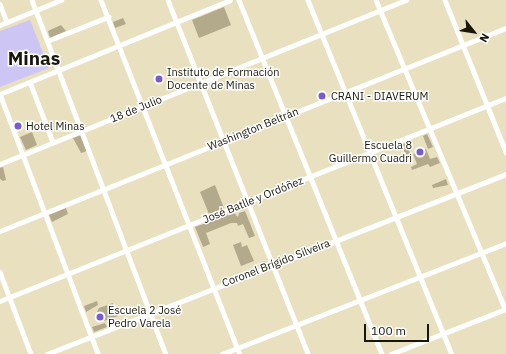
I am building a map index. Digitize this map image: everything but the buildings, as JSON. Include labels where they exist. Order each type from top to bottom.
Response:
[{"type":"street","points":[[32,0],[166,354]]},
{"type":"street","points":[[0,25],[61,0]]},
{"type":"street","points":[[101,0],[240,354]]},
{"type":"street","points":[[168,0],[308,354]]},
{"type":"street","points":[[98,354],[0,94],[230,0]]},
{"type":"street","points":[[239,0],[382,354]]},
{"type":"street","points":[[308,0],[452,354]]},
{"type":"street","points":[[376,0],[506,309],[391,354]]},
{"type":"street","name":"18 de Julio","points":[[0,164],[406,0]]},
{"type":"street","points":[[445,0],[506,152]]},
{"type":"street","points":[[0,4],[7,22]]},
{"type":"street","points":[[47,41],[108,17]]},
{"type":"street","name":"Washington Beltrán","points":[[0,231],[506,28]]},
{"type":"street","points":[[30,82],[53,142]]},
{"type":"street","name":"José Batlle y Ordóñez","points":[[0,301],[506,98]]},
{"type":"street","name":"Coronel Brígido Silveira","points":[[47,354],[506,174]]},
{"type":"street","points":[[222,354],[506,243]]},
{"type":"street","points":[[0,272],[31,354]]},
{"type":"shaded area","points":[[30,20],[49,68],[0,87],[0,31]]},
{"type":"place","name":"Instituto de Formación Docente de Minas","points":[[159,79]]},
{"type":"place","name":"CRANI - DIAVERUM","points":[[322,96]]},
{"type":"place","name":"Hotel Minas","points":[[18,126]]},
{"type":"place","name":"Escuela 8 Guillermo Cuadri","points":[[420,152]]},
{"type":"place","name":"Escuela 2 José Pedro Varela","points":[[100,317]]},
{"type":"district","name":"Minas","points":[[34,59]]}]
